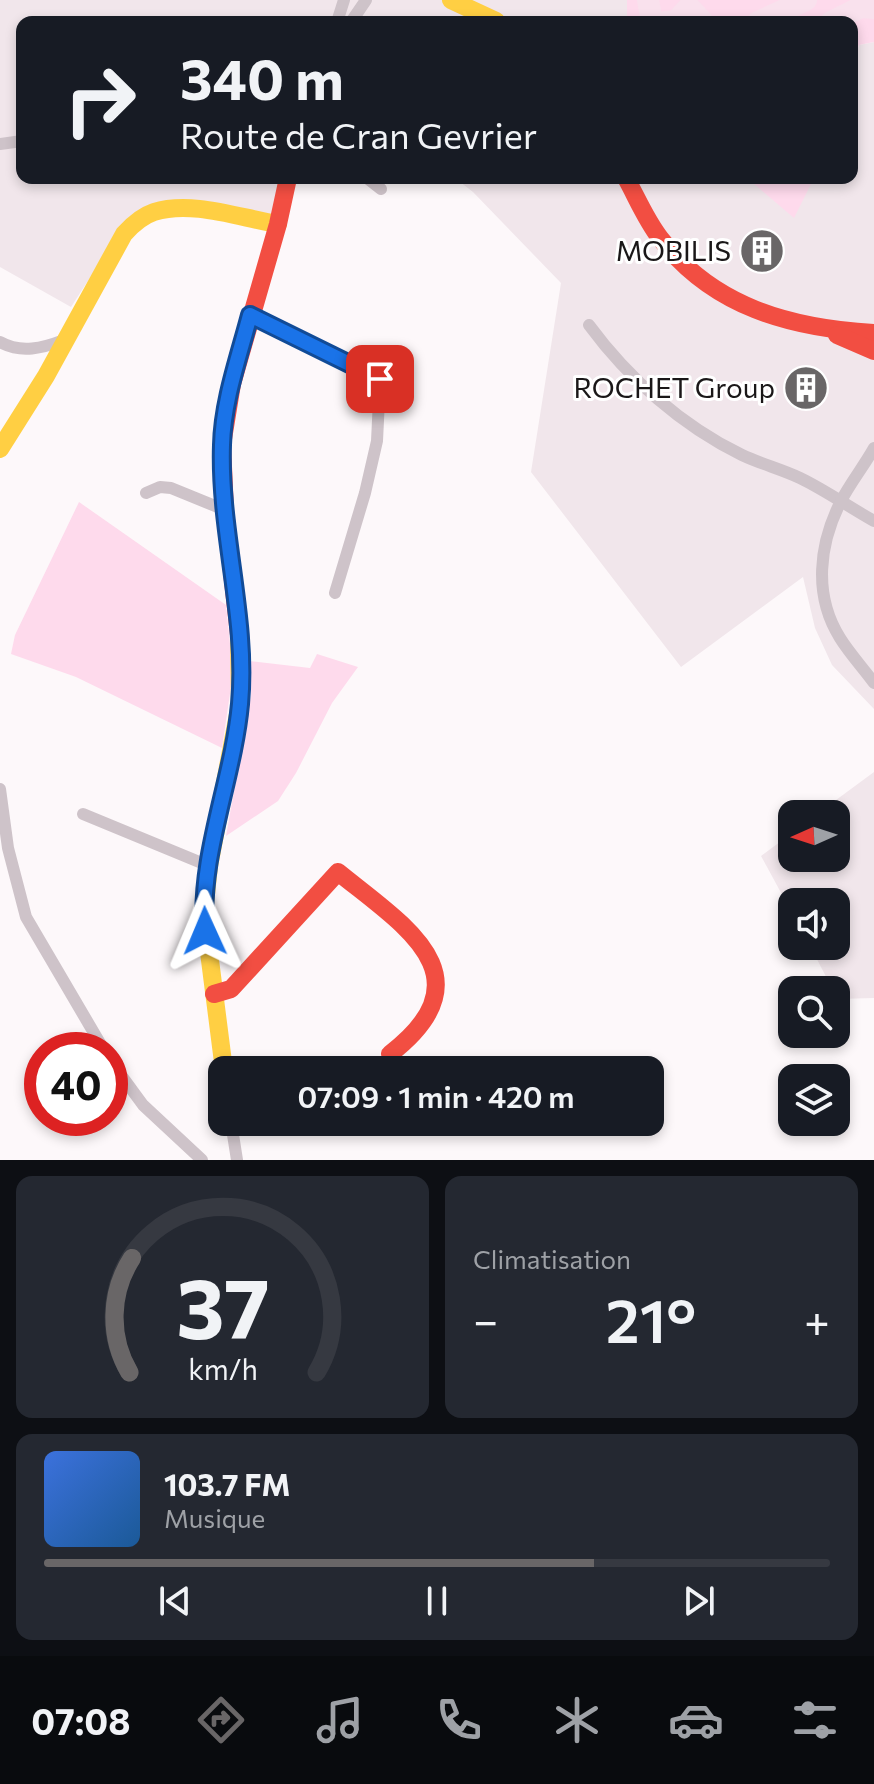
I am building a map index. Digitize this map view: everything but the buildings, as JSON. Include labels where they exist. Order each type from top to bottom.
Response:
[{"type":"street","points":[[451,0],[484,16]]},
{"type":"street","points":[[470,0],[489,16]]},
{"type":"street","points":[[222,1056],[204,913],[209,866],[240,704],[241,657],[225,510],[222,445],[225,413],[287,184]]},
{"type":"street","points":[[375,184],[381,189]]},
{"type":"street","points":[[629,184],[660,237],[684,263],[733,301],[790,324],[827,331],[874,333]]},
{"type":"street","points":[[0,449],[46,376],[124,234],[144,217],[154,212],[176,209],[278,224]]},
{"type":"street","points":[[250,315],[380,379],[377,441],[335,593]]},
{"type":"street","points":[[589,325],[626,369],[677,413],[742,455],[800,478],[874,521]]},
{"type":"street","points":[[827,331],[874,351]]},
{"type":"street","points":[[0,342],[14,347],[42,348],[64,340]]},
{"type":"street","points":[[42,348],[46,376]]},
{"type":"street","points":[[874,448],[840,502],[825,542],[821,570],[825,602],[839,636],[874,683]]},
{"type":"street","points":[[146,493],[160,487],[171,488],[225,510]]},
{"type":"street","points":[[0,789],[8,848],[26,917],[93,1032]]},
{"type":"street","points":[[83,814],[209,866]]},
{"type":"street","points":[[214,994],[231,989],[338,872],[419,940],[434,970],[435,993],[428,1018],[405,1045],[390,1054]]},
{"type":"street","points":[[128,1085],[143,1105],[202,1160]]},
{"type":"street","points":[[233,1136],[237,1160]]},
{"type":"shaded area","points":[[0,0],[627,0],[627,16],[16,16],[16,184],[295,184],[287,216],[130,216],[71,307],[0,267]]},
{"type":"shaded area","points":[[627,0],[874,0],[874,42],[858,48],[858,16],[627,16]]},
{"type":"shaded area","points":[[874,42],[874,709],[832,665],[815,628],[803,577],[681,667],[531,472],[561,283],[463,184],[858,184],[859,45]]},
{"type":"shaded area","points":[[754,184],[811,184],[794,218]]},
{"type":"shaded area","points":[[79,502],[226,605],[233,673],[222,748],[76,677],[11,654],[15,635]]},
{"type":"shaded area","points":[[317,654],[358,667],[332,703],[278,801],[226,836],[251,695],[249,661],[310,668]]},
{"type":"shaded area","points":[[874,772],[874,998],[850,999],[850,976],[826,976],[817,960],[850,960],[850,888],[778,888],[761,856],[778,843],[778,872],[850,872],[850,800],[836,800]]},
{"type":"waterway","points":[[648,0],[651,16]]},
{"type":"waterway","points":[[771,16],[806,0]]},
{"type":"waterway","points":[[681,16],[689,7],[697,16]]},
{"type":"waterway","points":[[843,16],[861,7],[874,8]]},
{"type":"traffic: slow","points":[[451,0],[485,16]]},
{"type":"traffic: slow","points":[[0,449],[46,376],[124,234],[138,221],[154,212],[184,208],[216,211],[278,224]]},
{"type":"traffic: slow","points":[[222,1056],[204,913],[209,866],[240,704],[239,635]]},
{"type":"traffic: jam","points":[[239,635],[225,510],[222,445],[232,384],[287,184]]},
{"type":"traffic: jam","points":[[629,184],[660,238],[681,262],[729,297],[783,319],[874,333]]},
{"type":"traffic: jam","points":[[837,335],[874,351]]},
{"type":"traffic: jam","points":[[214,994],[231,989],[338,872],[410,932],[426,954],[435,976],[434,1000],[419,1026],[390,1054]]},
{"type":"place","name":"MOBILIS","points":[[762,251]]},
{"type":"place","name":"ROCHET Group","points":[[806,388]]},
{"type":"route","points":[[205,931],[205,889],[240,704],[241,657],[225,510],[222,445],[225,413],[250,315],[380,379]]}]
